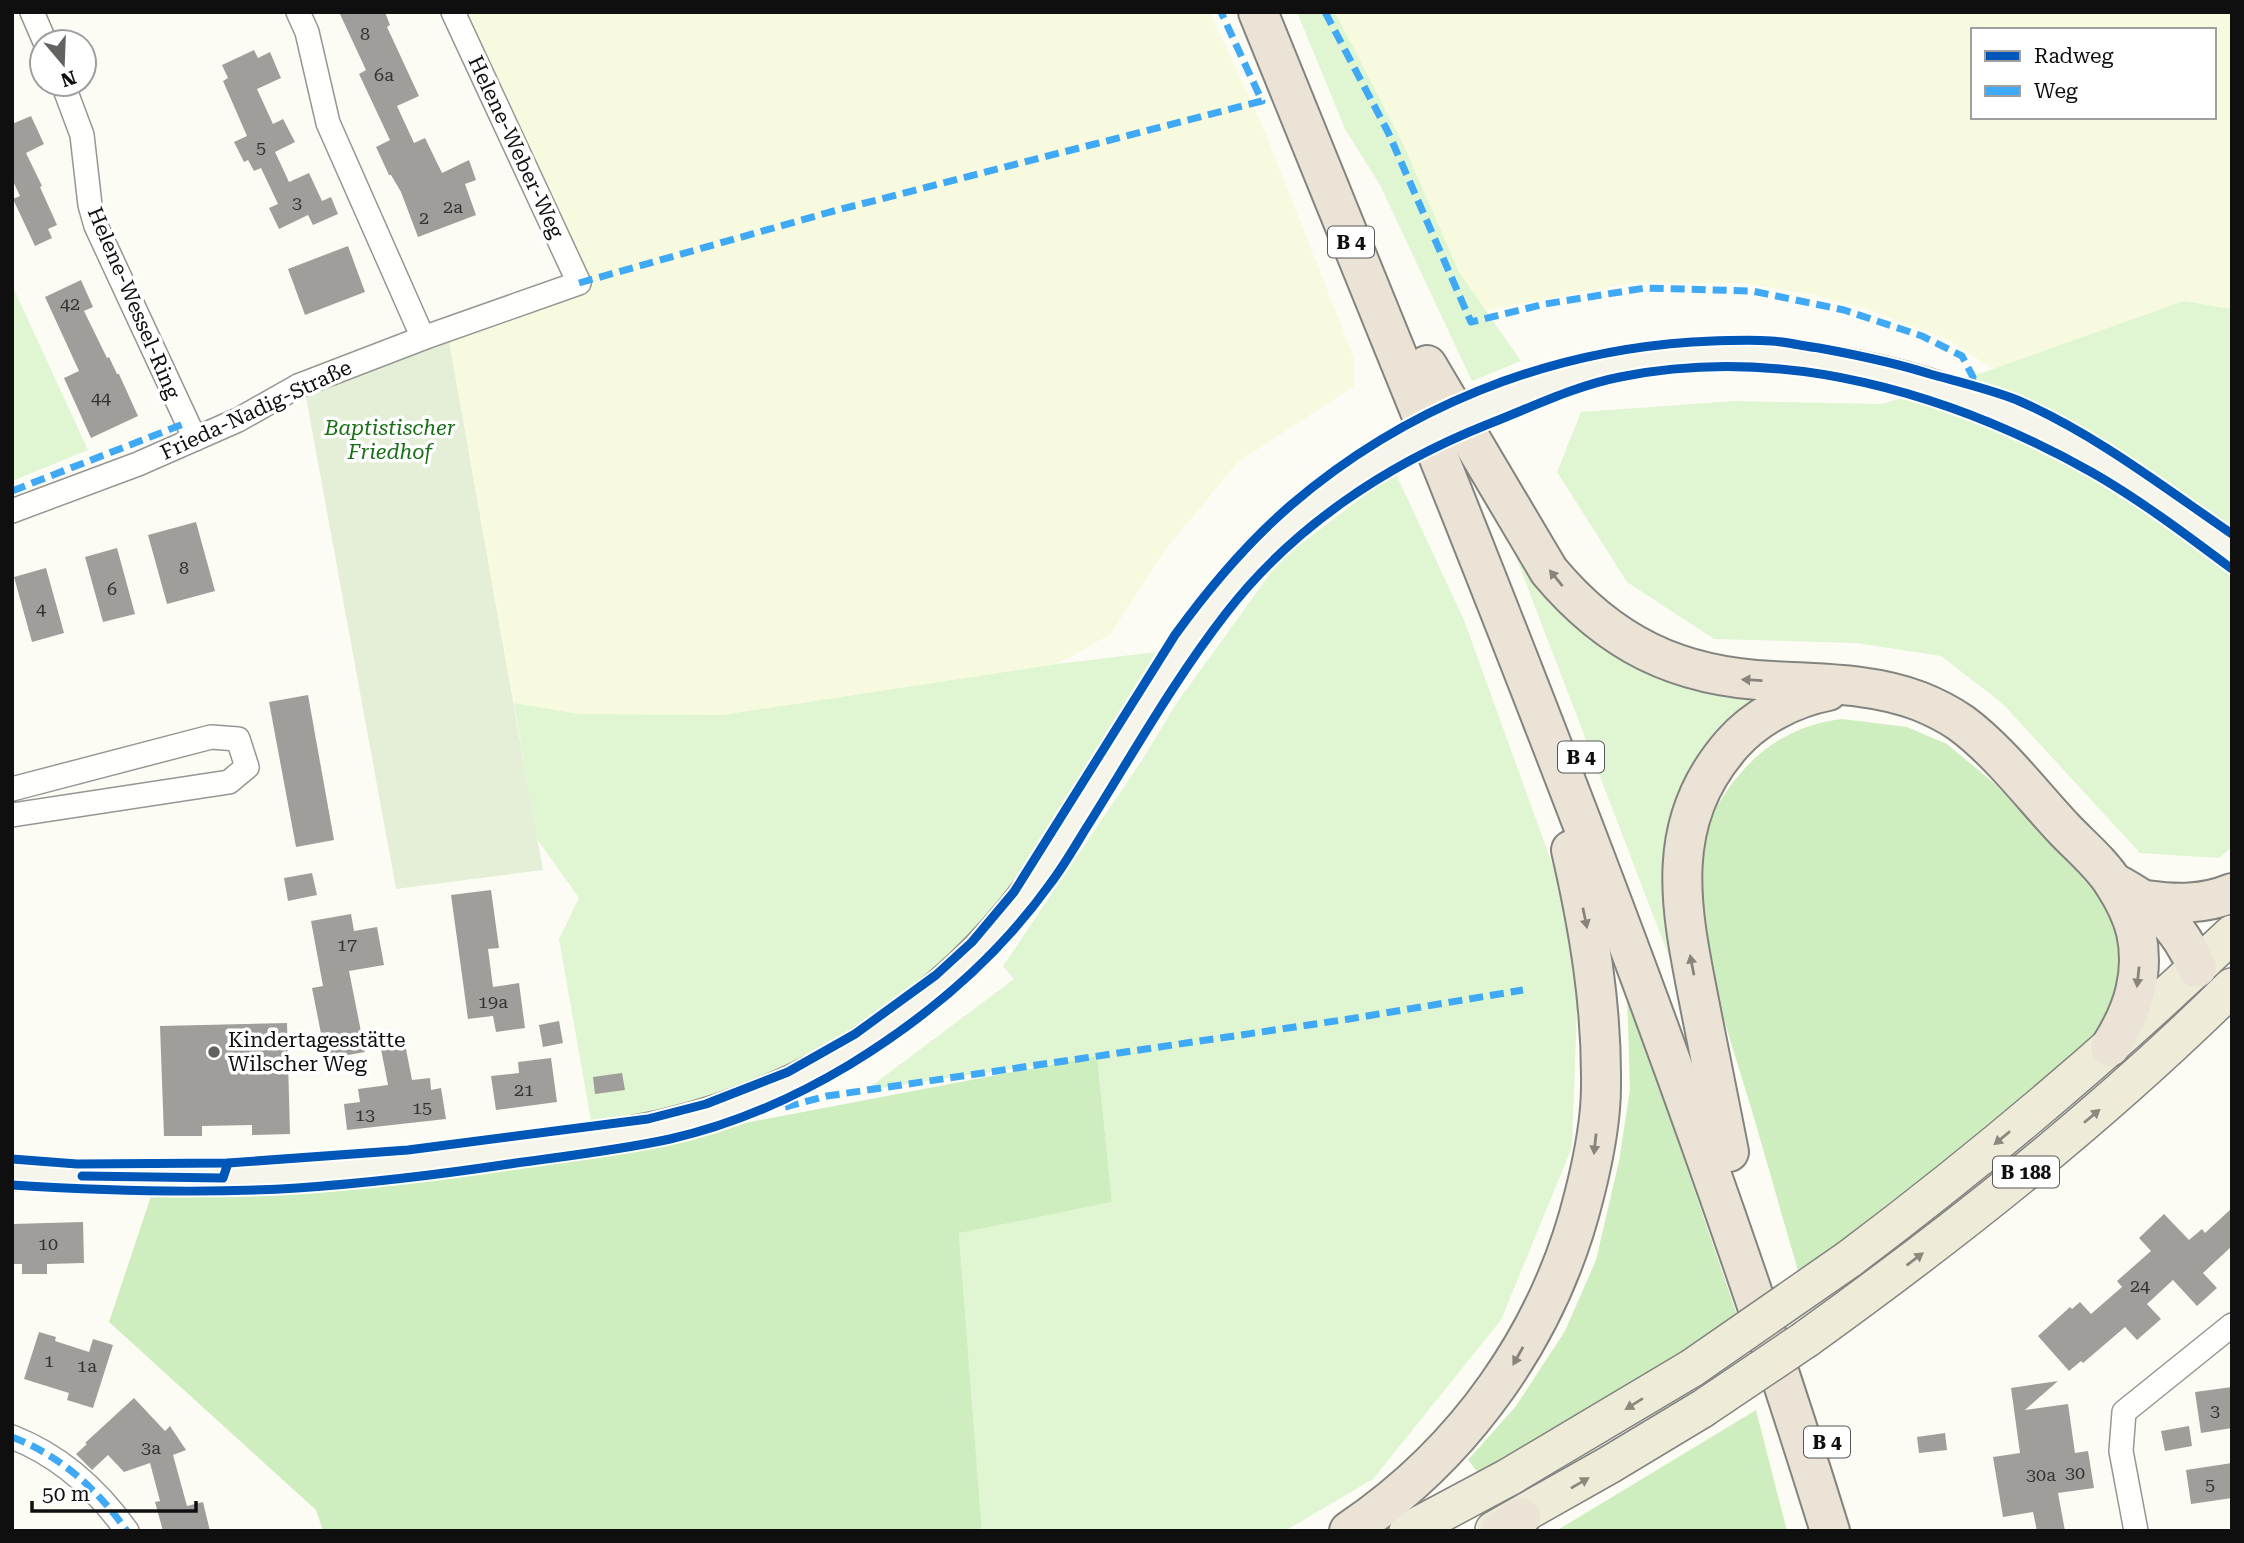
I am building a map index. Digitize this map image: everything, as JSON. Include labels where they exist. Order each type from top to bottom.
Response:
[{"type":"highway","name":"B 4","points":[[1258,12],[1538,708],[1657,1022],[1782,1379],[1830,1531]]},
{"type":"highway","name":"B 4","points":[[1284,12],[1560,699],[1729,1152],[1799,1354],[1854,1531]]},
{"type":"highway","points":[[1427,365],[1549,571],[1586,611],[1619,637],[1648,653],[1705,674],[1737,680],[1868,687],[1939,709],[1962,724],[1987,746],[2129,897],[2174,967],[2209,978]]},
{"type":"highway","points":[[1729,1152],[1683,912],[1683,854],[1691,811],[1717,762],[1739,737],[1761,718],[1814,694],[1868,687]]},
{"type":"highway","points":[[1349,1531],[1412,1483],[1465,1430],[1510,1370],[1546,1305],[1574,1236],[1593,1163],[1601,1089],[1600,1014],[1583,908],[1538,708]]},
{"type":"highway","points":[[2129,897],[2173,904],[2197,903],[2232,893]]},
{"type":"highway","points":[[2110,1047],[2130,1011],[2139,971],[2136,930],[2129,897]]},
{"type":"highway","points":[[1782,1379],[1809,1531]]},
{"type":"main road","name":"B 188","points":[[1505,1526],[1702,1409],[1860,1300],[1944,1238],[2026,1172],[2184,1033],[2193,1017],[2198,999],[2232,934]]},
{"type":"main road","name":"B 188","points":[[1411,1530],[1521,1470],[1692,1368],[1926,1202],[2110,1047],[2209,978]]},
{"type":"street","points":[[298,12],[307,32],[328,122],[423,338]]},
{"type":"street","name":"Helene-Weber-Weg","points":[[453,12],[579,282]]},
{"type":"street","name":"Helene-Wessel-Ring","points":[[67,98],[82,135],[90,205],[96,226],[195,439]]},
{"type":"street","name":"Frieda-Nadig-Straße","points":[[12,511],[138,464],[238,420],[298,386],[579,282]]},
{"type":"street","points":[[12,1174],[223,1178],[309,1174],[444,1160],[660,1126],[743,1101],[806,1074],[873,1036],[904,1014],[963,964],[996,929],[1027,892],[1055,852],[1188,644],[1240,575],[1269,544],[1301,516],[1388,455],[1455,418],[1511,395],[1614,364],[1685,356],[1758,355],[1829,362],[1935,388],[2035,427],[2092,458],[2232,551]]},
{"type":"street","points":[[12,789],[211,737],[238,739],[247,767],[229,782],[12,815]]},
{"type":"street","points":[[2136,1531],[2121,1451],[2124,1412],[2232,1325]]},
{"type":"street","points":[[12,1437],[72,1470],[113,1511],[127,1531]]},
{"type":"green space","points":[[443,12],[1210,12],[1266,134],[1354,358],[1354,386],[1237,463],[1163,553],[1111,634],[1057,664],[722,715],[578,714],[514,703],[448,335],[575,290]]},
{"type":"green space","points":[[1297,12],[1335,12],[1404,146],[1459,272],[1521,361],[1472,381],[1380,185],[1345,129]]},
{"type":"green space","points":[[1335,12],[2232,12],[2232,309],[2184,301],[1993,369],[1949,340],[1869,310],[1812,295],[1744,283],[1631,283],[1488,310],[1469,299],[1404,146]]},
{"type":"green space","points":[[12,285],[88,450],[12,481]]},
{"type":"green space","points":[[2184,301],[2232,309],[2232,847],[2219,858],[2140,853],[2002,703],[1941,656],[1856,643],[1714,639],[1627,582],[1557,472],[1581,412],[1735,401],[1882,404],[1993,369]]},
{"type":"green space","name":"Baptistischer Friedhof","points":[[448,335],[543,870],[396,889],[305,392]]},
{"type":"green space","points":[[1395,472],[1464,620],[1559,883],[1578,981],[1572,1147],[1501,1320],[1373,1479],[1285,1531],[982,1531],[959,1232],[1112,1202],[1097,1057],[866,1090],[1014,979],[1003,966],[1142,760],[1176,704],[1280,560]]},
{"type":"green space","points":[[1496,505],[1565,607],[1776,688],[1699,767],[1694,1022]]},
{"type":"green space","points":[[1156,652],[1011,888],[966,940],[855,1034],[746,1086],[699,1102],[650,1114],[591,1121],[559,939],[579,898],[537,839],[514,703],[578,714],[722,715],[1057,664]]},
{"type":"green space","points":[[1842,719],[1907,727],[1947,744],[1995,784],[2118,919],[2130,955],[2105,1029],[1933,1177],[1799,1274],[1720,1006],[1705,938],[1700,872],[1704,841],[1711,820],[1721,800],[1742,772],[1780,739],[1816,724]]},
{"type":"green space","points":[[1627,993],[1737,1315],[1618,1394],[1479,1474],[1468,1460],[1516,1406],[1565,1331],[1596,1260],[1619,1161],[1630,1089]]},
{"type":"green space","points":[[1097,1056],[1112,1202],[959,1233],[982,1531],[323,1531],[316,1510],[109,1322],[151,1196],[283,1192],[471,1175]]},
{"type":"green space","points":[[1756,1410],[1787,1531],[1556,1531]]},
{"type":"building","points":[[339,12],[385,12],[390,25],[387,27],[419,96],[397,106],[414,143],[425,138],[442,173],[469,160],[476,180],[465,184],[476,215],[418,237],[401,192],[389,175],[376,147],[390,140],[359,74],[366,70]]},
{"type":"building","points":[[254,50],[258,58],[270,52],[281,78],[257,89],[273,124],[283,119],[295,142],[275,152],[289,182],[309,173],[322,201],[331,197],[338,214],[313,225],[308,215],[279,229],[269,208],[278,204],[261,168],[254,171],[248,160],[244,162],[234,142],[247,136],[223,81],[228,78],[222,65]]},
{"type":"building","points":[[31,116],[44,144],[26,153],[57,225],[48,229],[52,238],[35,246],[13,199],[20,196],[12,179],[12,124]]},
{"type":"building","points":[[348,246],[365,292],[305,315],[288,269]]},
{"type":"building","points":[[81,280],[93,307],[84,311],[107,358],[109,357],[119,374],[138,416],[91,438],[64,378],[79,371],[45,297]]},
{"type":"building","points":[[196,522],[215,591],[167,604],[148,535]]},
{"type":"building","points":[[117,548],[135,614],[103,622],[85,557]]},
{"type":"building","points":[[46,568],[64,633],[32,642],[14,577]]},
{"type":"building","points":[[308,695],[334,840],[296,847],[269,702]]},
{"type":"building","points":[[312,873],[317,895],[288,901],[284,878]]},
{"type":"building","points":[[491,890],[499,948],[488,949],[493,987],[519,983],[525,1028],[496,1032],[493,1016],[468,1019],[451,895]]},
{"type":"building","points":[[351,914],[354,931],[377,927],[384,965],[349,971],[365,1052],[326,1059],[312,988],[323,986],[311,921]]},
{"type":"building","points":[[559,1021],[563,1043],[543,1047],[539,1025]]},
{"type":"building","points":[[287,1023],[290,1134],[252,1135],[252,1125],[202,1126],[202,1136],[164,1136],[160,1026]]},
{"type":"building","points":[[405,1044],[412,1080],[430,1078],[431,1090],[441,1088],[446,1119],[347,1130],[344,1104],[360,1102],[358,1089],[388,1085],[381,1049]]},
{"type":"building","points":[[551,1058],[557,1102],[496,1110],[491,1076],[519,1073],[518,1062]]},
{"type":"building","points":[[622,1073],[625,1090],[595,1094],[593,1077]]},
{"type":"building","points":[[2232,1208],[2232,1246],[2203,1273],[2217,1288],[2197,1306],[2173,1280],[2147,1304],[2161,1319],[2137,1340],[2125,1327],[2083,1363],[2081,1361],[2069,1371],[2038,1336],[2070,1307],[2072,1309],[2080,1302],[2091,1314],[2122,1287],[2117,1281],[2151,1251],[2139,1238],[2164,1214],[2189,1240],[2202,1229],[2205,1233]]},
{"type":"building","points":[[83,1222],[84,1263],[47,1264],[47,1274],[22,1274],[22,1264],[12,1264],[12,1224]]},
{"type":"building","points":[[39,1332],[56,1337],[55,1341],[89,1352],[93,1339],[113,1345],[93,1408],[67,1400],[69,1393],[24,1379]]},
{"type":"building","points":[[2058,1381],[2025,1410],[2068,1404],[2075,1453],[2088,1451],[2094,1488],[2058,1493],[2065,1531],[2037,1531],[2033,1512],[2003,1517],[1993,1457],[2020,1453],[2011,1388]]},
{"type":"building","points":[[2232,1387],[2232,1428],[2201,1433],[2195,1392]]},
{"type":"building","points":[[134,1398],[165,1431],[170,1426],[186,1450],[173,1455],[187,1506],[203,1502],[210,1531],[163,1531],[155,1502],[160,1501],[150,1463],[124,1472],[108,1455],[92,1470],[76,1454]]},
{"type":"building","points":[[2189,1426],[2192,1446],[2165,1451],[2161,1431]]},
{"type":"building","points":[[1945,1433],[1947,1450],[1919,1453],[1917,1437]]},
{"type":"building","points":[[2232,1463],[2232,1498],[2191,1504],[2186,1470]]},
{"type":"marked path","points":[[579,283],[830,212],[1262,101],[1221,12]]},
{"type":"marked path","points":[[1325,12],[1388,132],[1471,322],[1545,304],[1645,288],[1752,291],[1844,310],[1922,336],[1962,356],[1973,377],[1971,386]]},
{"type":"marked path","points":[[12,491],[186,423]]},
{"type":"marked path","points":[[785,1107],[827,1096],[1349,1019],[1523,990]]},
{"type":"marked path","points":[[12,1437],[46,1454],[77,1475],[127,1531]]},
{"type":"cycle path","points":[[12,1159],[77,1164],[228,1163],[408,1150],[648,1119],[706,1104],[788,1072],[855,1034],[936,975],[972,942],[1014,892],[1175,635],[1201,600],[1259,535],[1291,505],[1381,440],[1429,413],[1530,372],[1583,358],[1692,342],[1777,342],[1875,359],[1996,392],[2046,414],[2101,445],[2232,534]]},
{"type":"cycle path","points":[[12,1185],[226,1191],[379,1181],[670,1139],[739,1118],[807,1089],[878,1047],[932,1007],[1007,937],[1059,871],[1189,664],[1227,612],[1281,553],[1344,502],[1413,459],[1486,425],[1603,381],[1682,368],[1743,367],[1804,372],[1865,383],[1924,399],[1982,420],[2093,473],[2181,531],[2232,569]]},
{"type":"cycle path","points":[[82,1176],[223,1178],[228,1163]]},
{"type":"place","name":"Kindertagesstätte Wilscher Weg","points":[[214,1052]]}]
